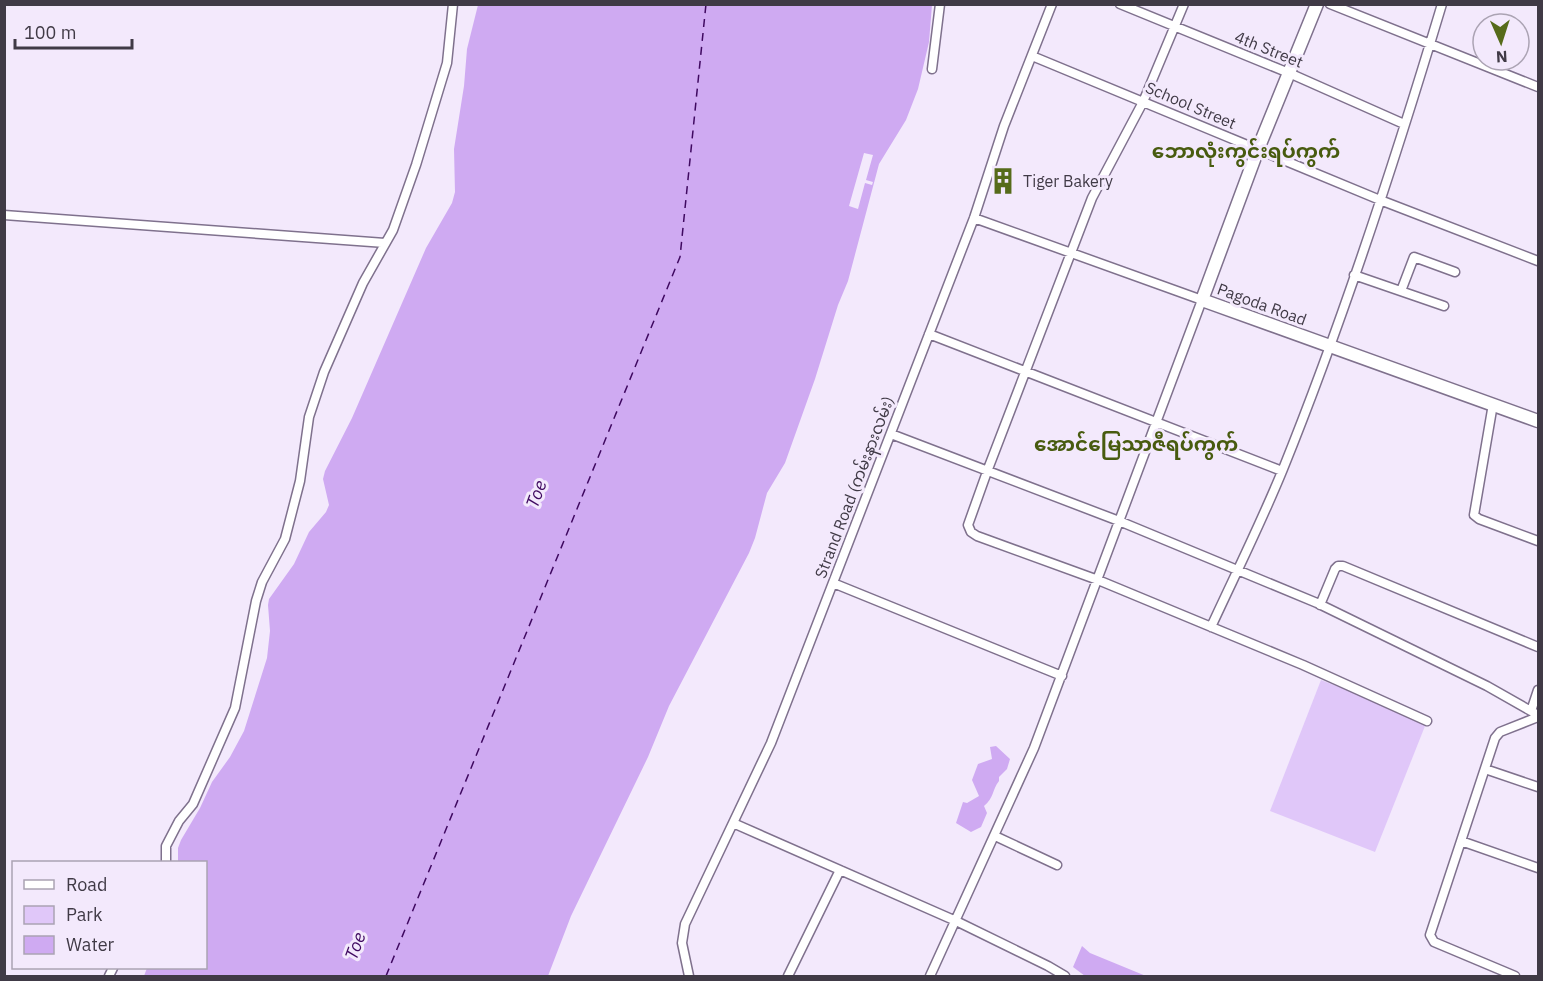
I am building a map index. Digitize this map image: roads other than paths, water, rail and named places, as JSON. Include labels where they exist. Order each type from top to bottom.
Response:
[{"type":"main road","points":[[1202,300],[1258,149],[1317,4]]},
{"type":"main road","name":"Pagoda Road","points":[[1202,300],[1539,421]]},
{"type":"street","points":[[166,861],[166,846],[176,827],[194,804],[235,708],[256,602],[266,573],[285,539],[300,481],[309,417],[324,372],[363,283],[393,230],[416,165],[447,63],[453,4]]},
{"type":"street","points":[[932,69],[940,4]]},
{"type":"street","name":"Strand Road (ကမ်းနားလမ်း)","points":[[689,976],[682,943],[685,924],[771,743],[974,218],[1004,126],[1052,4]]},
{"type":"street","name":"4th Street","points":[[1120,4],[1289,73],[1404,124]]},
{"type":"street","points":[[1184,4],[1143,102],[1092,198],[968,525],[971,532],[977,536],[1098,580],[1303,665],[1426,721]]},
{"type":"street","points":[[1330,4],[1539,87]]},
{"type":"street","points":[[1211,627],[1282,471],[1330,346],[1380,200],[1442,4]]},
{"type":"street","name":"School Street","points":[[1032,56],[1380,200],[1539,261]]},
{"type":"street","points":[[4,215],[385,243]]},
{"type":"street","name":"Pagoda Road","points":[[974,218],[1202,300]]},
{"type":"street","points":[[1401,291],[1414,257],[1455,272]]},
{"type":"street","points":[[1354,274],[1444,306]]},
{"type":"street","points":[[930,976],[1034,748],[1202,300]]},
{"type":"street","points":[[929,334],[1282,471]]},
{"type":"street","points":[[1493,404],[1474,515],[1479,519],[1539,541]]},
{"type":"street","points":[[891,434],[1119,521],[1320,605],[1487,686],[1536,714]]},
{"type":"street","points":[[1320,605],[1335,569],[1343,566],[1539,647]]},
{"type":"street","points":[[833,583],[1062,676]]},
{"type":"street","points":[[1536,714],[1539,690]]},
{"type":"street","points":[[1515,976],[1434,942],[1430,938],[1495,738],[1500,732],[1536,714]]},
{"type":"street","points":[[1485,769],[1539,786]]},
{"type":"street","points":[[733,823],[956,921],[1065,976]]},
{"type":"street","points":[[995,836],[1057,865]]},
{"type":"street","points":[[1461,841],[1539,868]]},
{"type":"street","points":[[788,976],[840,870]]},
{"type":"water","name":"Toe","points":[[478,5],[932,5],[929,42],[918,89],[906,120],[879,164],[848,281],[785,463],[767,493],[749,553],[669,706],[648,757],[571,916],[548,976],[144,976],[147,969],[207,969],[207,861],[178,861],[178,848],[212,782],[230,757],[244,731],[267,658],[270,631],[269,599],[294,564],[309,532],[326,512],[329,505],[323,479],[325,471],[352,418],[426,248],[452,203],[455,192],[454,149],[467,49]]},
{"type":"water","points":[[996,746],[1010,759],[1007,769],[999,777],[991,797],[984,806],[987,813],[981,827],[971,832],[956,823],[963,802],[967,803],[979,796],[972,780],[978,764],[992,759],[990,747]]},
{"type":"water","points":[[1082,946],[1090,953],[1146,976],[1085,976],[1073,967]]},
{"type":"place","name":"Tiger Bakery","points":[[1003,181]]},
{"type":"district","name":"ဘောလုံးကွင်းရပ်ကွက်","points":[[1246,150]]},
{"type":"district","name":"အောင်မြေသာဇီရပ်ကွက်","points":[[1136,443]]}]
